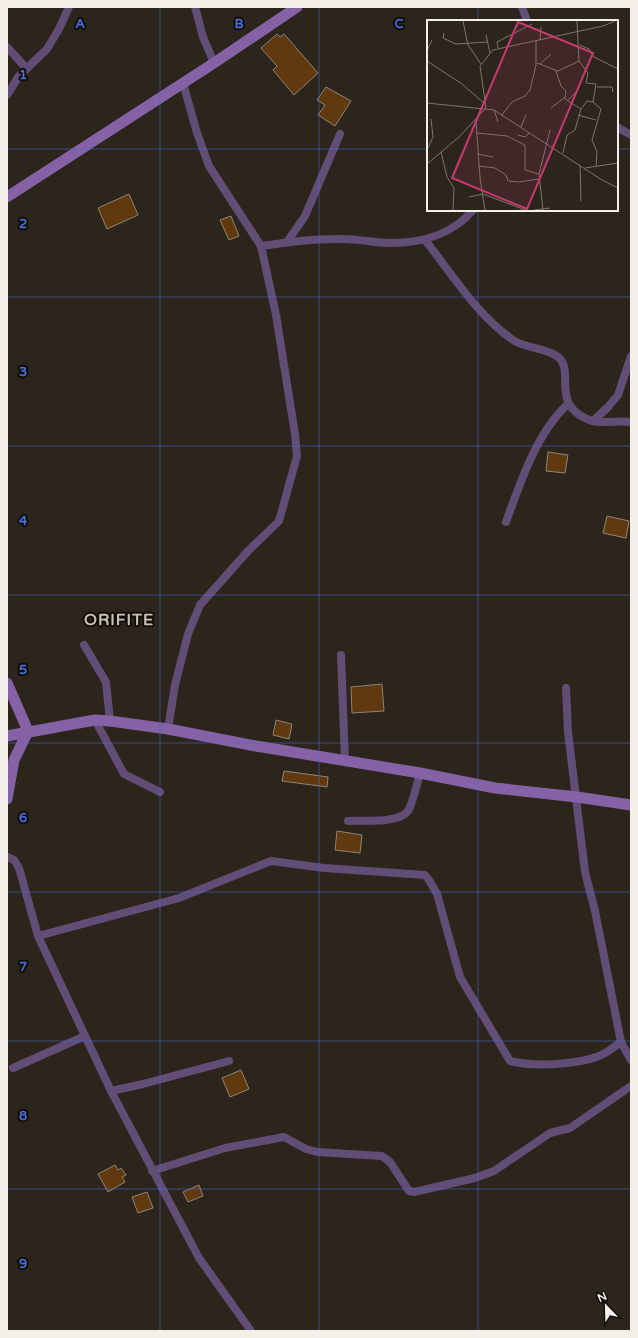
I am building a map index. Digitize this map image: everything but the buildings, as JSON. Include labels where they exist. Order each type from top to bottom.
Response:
[{"type":"street","points":[[7,94],[26,68],[47,49],[60,29],[69,7]]},
{"type":"street","points":[[195,7],[203,37],[214,63]]},
{"type":"street","points":[[7,197],[214,63],[297,7]]},
{"type":"street","points":[[522,7],[527,20]]},
{"type":"street","points":[[7,47],[26,68]]},
{"type":"street","points":[[168,729],[177,678],[188,634],[200,604],[248,551],[279,521],[297,456],[295,434],[276,315],[261,246],[209,166],[196,133],[183,83]]},
{"type":"street","points":[[618,128],[631,135]]},
{"type":"street","points":[[286,242],[305,216],[340,134]]},
{"type":"street","points":[[261,246],[286,242],[342,239],[391,243],[425,240],[441,234],[464,221],[471,211]]},
{"type":"street","points":[[425,240],[476,305],[504,333],[515,341],[553,353],[560,358],[563,365],[565,396],[568,404],[580,415],[593,421],[631,422]]},
{"type":"street","points":[[593,421],[618,395],[631,356]]},
{"type":"street","points":[[506,522],[516,493],[543,435],[557,414],[568,404]]},
{"type":"street","points":[[84,645],[106,682],[110,721]]},
{"type":"street","points":[[341,655],[345,761]]},
{"type":"street","points":[[7,683],[10,700],[28,731]]},
{"type":"street","points":[[566,688],[568,732],[585,872],[596,918],[621,1042],[631,1060]]},
{"type":"street","points":[[94,720],[124,774],[160,792]]},
{"type":"street","points":[[7,736],[94,720],[110,721],[168,729],[420,773],[495,788],[577,797],[631,805]]},
{"type":"street","points":[[7,798],[14,760],[28,731]]},
{"type":"street","points":[[348,820],[391,820],[402,816],[408,810],[420,773]]},
{"type":"street","points":[[7,857],[14,860],[19,868],[38,936],[111,1091],[152,1171],[199,1258],[251,1331]]},
{"type":"street","points":[[38,936],[179,898],[271,862],[332,869],[425,875],[437,894],[460,977],[510,1061],[524,1064],[544,1065],[581,1060],[600,1056],[621,1042]]},
{"type":"street","points":[[13,1068],[85,1036]]},
{"type":"street","points":[[111,1091],[229,1061]]},
{"type":"street","points":[[152,1171],[226,1148],[284,1136],[306,1149],[317,1152],[345,1155],[373,1154],[382,1156],[390,1162],[408,1191],[414,1192],[475,1178],[494,1171],[550,1133],[570,1128],[631,1086]]},
{"type":"district","name":"ORIFITE","points":[[119,620]]}]
